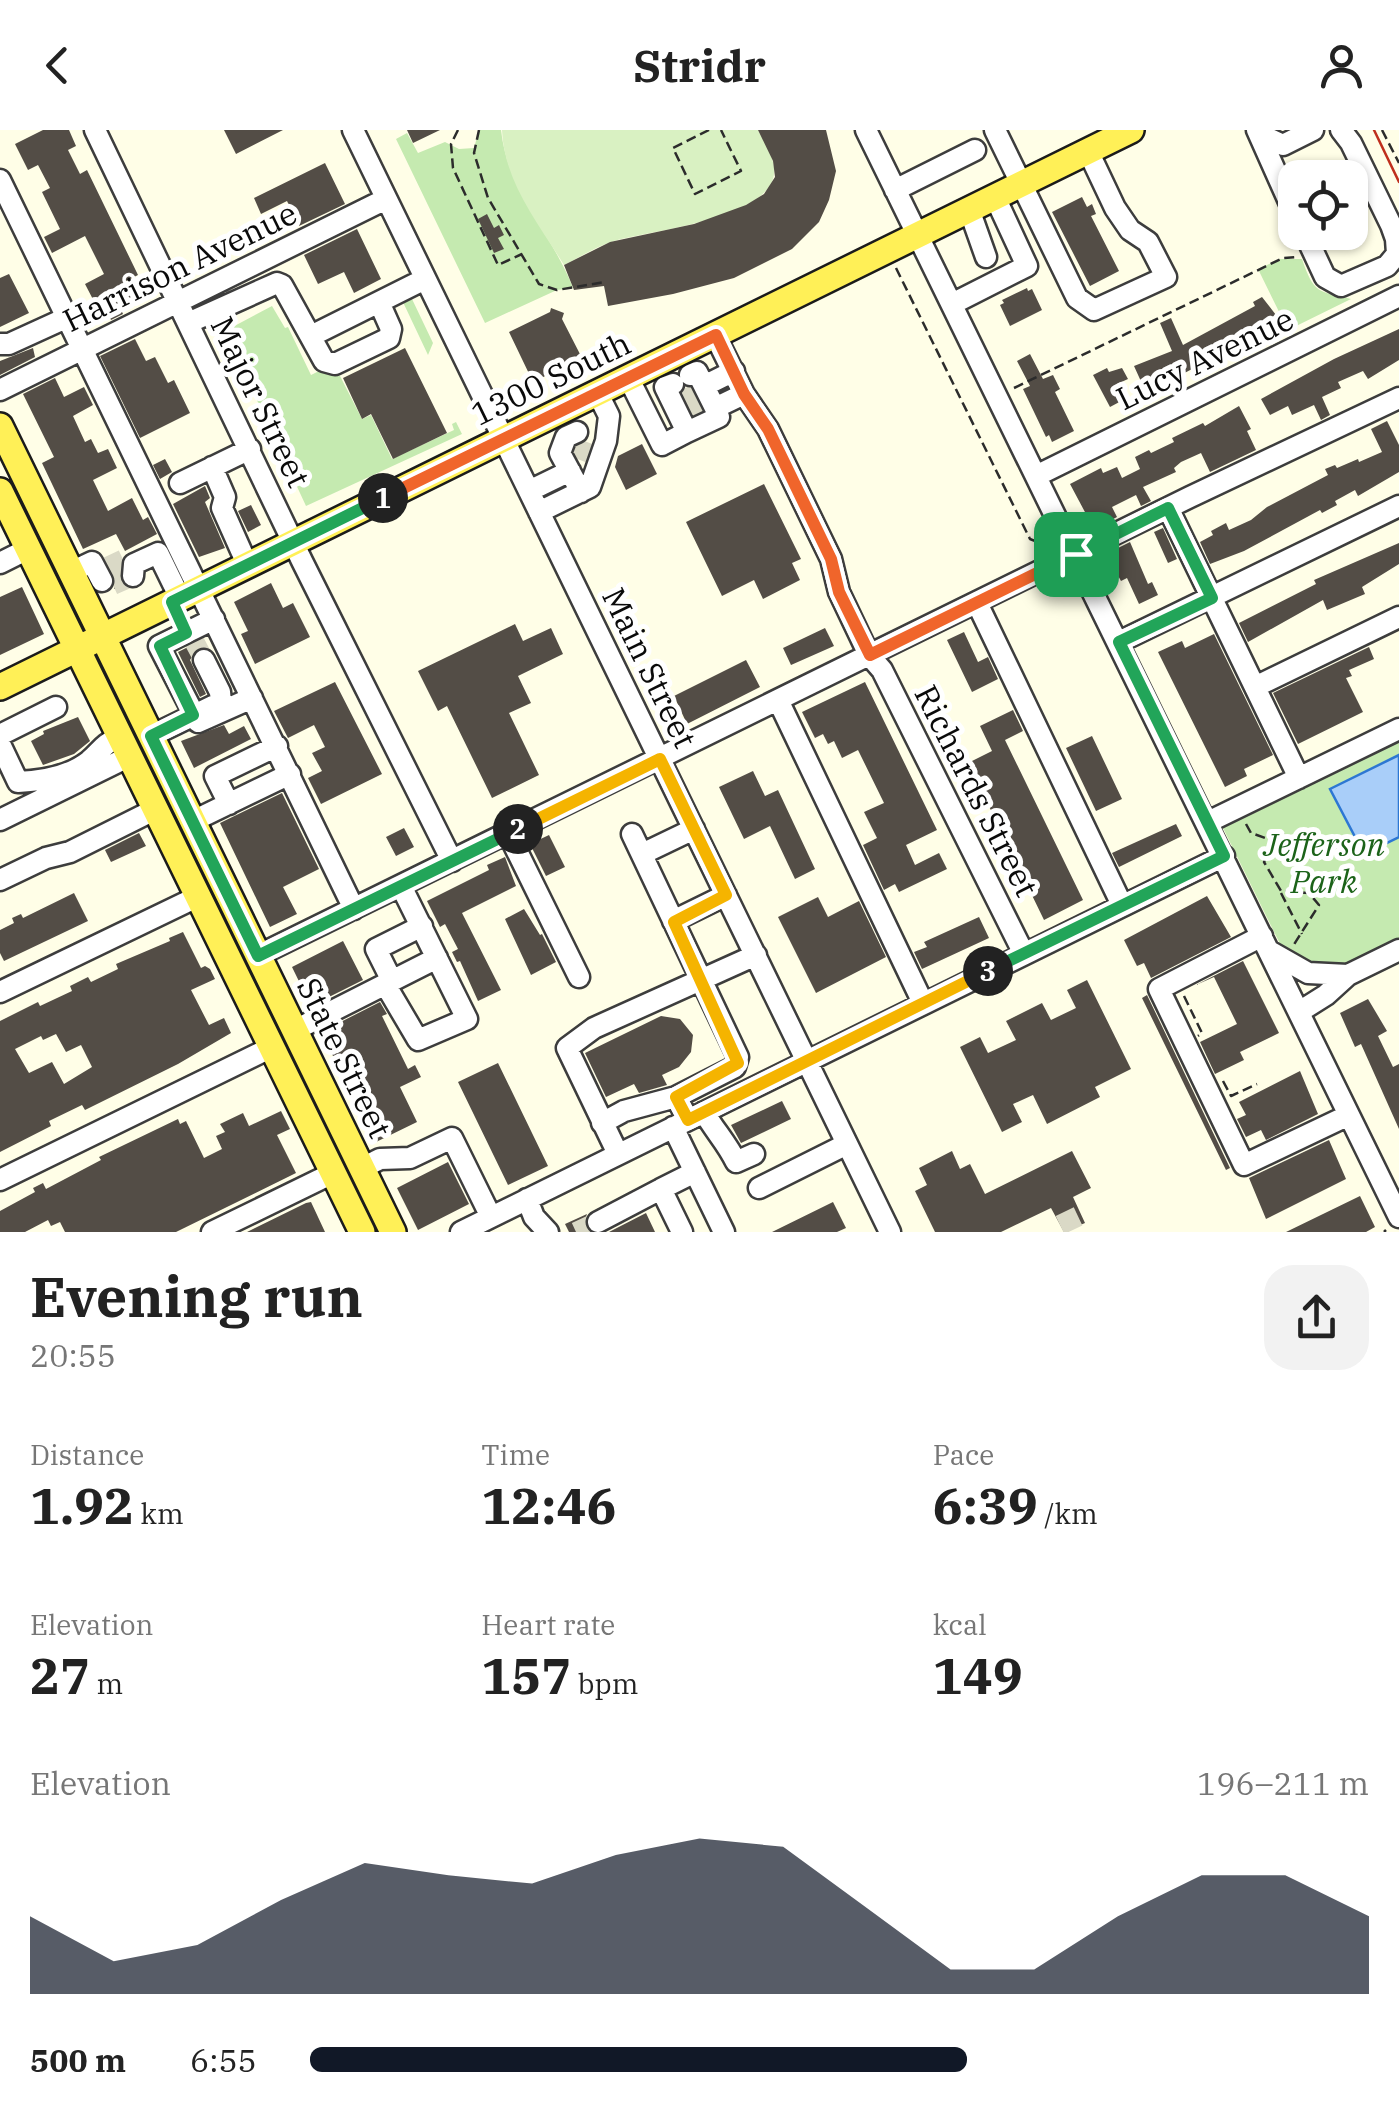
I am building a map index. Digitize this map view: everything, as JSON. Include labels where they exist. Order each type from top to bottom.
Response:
[{"type":"main road","name":"1300 South","points":[[0,687],[1022,184],[1120,132]]},
{"type":"main road","name":"State Street","points":[[0,426],[109,575],[102,636],[393,1232]]},
{"type":"main road","name":"State Street","points":[[0,492],[362,1232]]},
{"type":"main road","points":[[216,933],[258,956]]},
{"type":"main road","points":[[272,1047],[282,1048],[323,1087]]},
{"type":"street","name":"Major Street","points":[[94,130],[452,861]]},
{"type":"street","name":"Main Street","points":[[353,130],[890,1232]]},
{"type":"street","points":[[866,130],[1224,856],[1273,946],[1299,1012],[1349,1114],[1393,1188],[1390,1226]]},
{"type":"street","points":[[995,130],[1077,298],[1094,310],[1166,277],[1148,242],[1130,230],[1115,208],[1088,151]]},
{"type":"street","points":[[1258,132],[1282,144],[1313,130]]},
{"type":"street","points":[[1341,130],[1359,160]]},
{"type":"street","points":[[1258,132],[1278,177]]},
{"type":"street","points":[[895,190],[975,150]]},
{"type":"street","points":[[1312,250],[1325,277],[1341,286],[1387,266],[1397,254],[1396,238],[1368,178]]},
{"type":"street","points":[[0,180],[82,350],[183,596],[194,641],[222,698],[216,706],[151,736]]},
{"type":"street","points":[[990,263],[1027,266],[995,197]]},
{"type":"street","name":"Harrison Avenue","points":[[0,390],[386,199]]},
{"type":"street","points":[[969,209],[990,263]]},
{"type":"street","points":[[952,304],[990,263],[1011,231]]},
{"type":"street","points":[[310,336],[425,279]]},
{"type":"street","points":[[188,323],[277,283],[324,362],[334,364],[389,338],[392,329],[379,302]]},
{"type":"street","name":"Lucy Avenue","points":[[1038,475],[1399,296]]},
{"type":"street","points":[[0,344],[9,344],[66,318]]},
{"type":"street","name":"Richards Street","points":[[716,335],[744,394],[768,429],[831,559],[839,592],[1024,954]]},
{"type":"street","points":[[628,377],[662,445],[693,402],[734,371]]},
{"type":"street","points":[[539,512],[584,452],[596,392]]},
{"type":"street","points":[[693,402],[744,394]]},
{"type":"street","points":[[258,956],[1399,398]]},
{"type":"street","points":[[565,408],[584,452]]},
{"type":"street","points":[[180,483],[250,450]]},
{"type":"street","points":[[529,491],[584,452]]},
{"type":"street","points":[[212,468],[225,497],[222,508],[247,564]]},
{"type":"street","points":[[1119,642],[1399,506]]},
{"type":"street","points":[[1168,508],[1299,778]]},
{"type":"street","points":[[0,564],[28,549]]},
{"type":"street","points":[[109,575],[158,554],[183,596],[214,619],[354,909]]},
{"type":"street","points":[[977,602],[1122,905]]},
{"type":"street","points":[[1255,687],[1399,617]]},
{"type":"street","points":[[214,619],[194,641],[160,646],[193,715],[203,722],[252,698]]},
{"type":"street","points":[[778,700],[923,1003]]},
{"type":"street","points":[[0,735],[56,707]]},
{"type":"street","points":[[1208,822],[1399,729]]},
{"type":"street","points":[[0,744],[18,782],[56,777],[89,761],[102,745],[125,746]]},
{"type":"street","points":[[2,815],[125,746]]},
{"type":"street","points":[[229,804],[216,776],[277,746]]},
{"type":"street","points":[[193,821],[290,774]]},
{"type":"street","points":[[0,880],[46,858],[70,852],[156,809]]},
{"type":"street","points":[[642,854],[694,829]]},
{"type":"street","points":[[508,834],[579,977]]},
{"type":"street","points":[[602,1123],[624,1111],[676,1097],[738,1063],[632,834]]},
{"type":"street","points":[[461,1232],[1224,856]]},
{"type":"street","points":[[402,886],[422,926],[437,958],[468,1019],[418,1040],[376,948],[422,926]]},
{"type":"street","points":[[674,922],[726,895]]},
{"type":"street","points":[[0,992],[199,896]]},
{"type":"street","points":[[1273,946],[1308,973],[1348,975]]},
{"type":"street","points":[[1273,946],[1158,989],[1244,1165],[1349,1114]]},
{"type":"street","points":[[1299,1012],[1326,996],[1348,975],[1399,950]]},
{"type":"street","points":[[618,1154],[568,1048],[572,1041],[756,956]]},
{"type":"street","points":[[295,1030],[437,958]]},
{"type":"street","points":[[0,1180],[272,1047]]},
{"type":"street","points":[[676,1097],[688,1120],[695,1172],[724,1232]]},
{"type":"street","points":[[688,1120],[722,1134],[736,1162],[754,1154]]},
{"type":"street","points":[[362,1168],[380,1159],[410,1158],[452,1138],[491,1217]]},
{"type":"street","points":[[759,1188],[848,1144]]},
{"type":"street","points":[[598,1222],[695,1172]]},
{"type":"street","points":[[212,1232],[333,1173]]},
{"type":"street","points":[[662,1189],[682,1232]]},
{"type":"street","points":[[527,1200],[534,1217],[548,1232]]},
{"type":"path","points":[[458,130],[450,144],[453,168],[498,266],[523,254]]},
{"type":"path","points":[[480,130],[474,154],[488,198],[539,284],[557,290],[605,282]]},
{"type":"path","points":[[709,130],[673,148],[695,194],[741,171],[721,130]]},
{"type":"path","points":[[1382,130],[1399,163]]},
{"type":"path","points":[[1014,388],[1282,258],[1305,256]]},
{"type":"path","points":[[896,268],[1030,540],[1040,544],[1045,552]]},
{"type":"path","points":[[1246,822],[1251,834],[1274,841]]},
{"type":"path","points":[[1284,833],[1274,841],[1264,862],[1302,934]]},
{"type":"path","points":[[1273,946],[1302,934],[1319,905],[1315,896],[1281,891]]},
{"type":"path","points":[[1184,994],[1202,1033],[1194,1038]]},
{"type":"path","points":[[1216,1082],[1224,1081],[1231,1096],[1256,1084]]},
{"type":"green space","points":[[479,130],[501,130],[512,174],[573,288],[557,290],[485,323],[396,139],[407,133],[418,153],[445,142],[459,149],[474,148]]},
{"type":"green space","points":[[502,130],[758,130],[774,174],[767,189],[752,202],[730,212],[614,241],[564,265],[516,184]]},
{"type":"green space","points":[[1280,259],[1302,259],[1314,285],[1351,299],[1288,330],[1258,269]]},
{"type":"green space","points":[[412,299],[433,343],[428,355],[402,300]]},
{"type":"green space","points":[[272,306],[288,327],[311,375],[321,370],[340,376],[362,419],[371,415],[392,459],[454,430],[452,424],[456,422],[462,434],[306,506],[225,331]]},
{"type":"green space","name":"Jefferson Park","points":[[1399,742],[1399,938],[1335,969],[1306,966],[1282,948],[1223,828]]},
{"type":"water","points":[[1399,755],[1399,837],[1364,854],[1330,789]]},
{"type":"building","points":[[43,130],[69,130],[76,146],[68,150],[80,174],[87,170],[138,275],[124,282],[133,300],[120,306],[123,314],[111,320],[106,308],[99,311],[85,284],[104,274],[85,236],[52,253],[44,237],[60,229],[42,192],[50,188],[38,165],[28,170],[15,144]]},
{"type":"building","points":[[224,130],[283,130],[236,154]]},
{"type":"building","points":[[407,130],[440,130],[413,143]]},
{"type":"building","points":[[758,130],[826,130],[836,171],[829,200],[819,222],[792,249],[734,278],[673,294],[608,306],[604,286],[574,290],[564,265],[610,242],[694,224],[746,205],[764,194],[775,177],[773,161]]},
{"type":"building","points":[[325,163],[345,204],[299,226],[287,201],[261,214],[254,198]]},
{"type":"building","points":[[1082,197],[1087,207],[1092,204],[1096,214],[1091,216],[1119,271],[1090,286],[1052,212]]},
{"type":"building","points":[[487,214],[494,228],[499,225],[504,235],[498,238],[504,249],[494,253],[478,219]]},
{"type":"building","points":[[357,229],[381,279],[354,293],[344,272],[318,284],[304,255]]},
{"type":"building","points":[[9,274],[29,313],[0,327],[0,278]]},
{"type":"building","points":[[1032,289],[1042,310],[1010,326],[1000,305],[1002,300]]},
{"type":"building","points":[[1262,297],[1276,315],[1246,330],[1250,338],[1164,384],[1160,381],[1144,388],[1134,366],[1172,351],[1160,323],[1171,318],[1183,345],[1255,306],[1253,302]]},
{"type":"building","points":[[551,308],[564,313],[562,319],[582,358],[533,382],[509,332]]},
{"type":"building","points":[[1399,329],[1399,360],[1368,379],[1363,371],[1338,382],[1341,388],[1322,397],[1330,415],[1321,420],[1314,405],[1292,415],[1288,406],[1270,415],[1261,399]]},
{"type":"building","points":[[135,339],[146,361],[155,357],[168,383],[174,380],[190,413],[140,438],[100,356]]},
{"type":"building","points":[[33,348],[35,357],[0,375],[0,361]]},
{"type":"building","points":[[405,348],[447,433],[393,459],[371,414],[362,419],[343,378]]},
{"type":"building","points":[[1030,354],[1043,379],[1053,375],[1060,389],[1055,392],[1074,431],[1052,442],[1023,389],[1030,386],[1017,361]]},
{"type":"building","points":[[1107,368],[1109,372],[1122,368],[1128,379],[1117,384],[1125,399],[1110,407],[1093,375]]},
{"type":"building","points":[[55,378],[64,397],[84,387],[93,405],[73,416],[85,442],[91,439],[98,453],[108,449],[117,468],[93,480],[108,511],[132,498],[143,520],[148,517],[157,534],[125,551],[116,534],[83,549],[42,463],[54,457],[23,394]]},
{"type":"building","points":[[1239,406],[1256,450],[1210,472],[1201,453],[1181,462],[1174,468],[1176,472],[1143,487],[1151,501],[1141,506],[1136,495],[1112,507],[1117,517],[1094,529],[1070,484],[1101,468],[1103,473],[1117,467],[1122,478],[1140,469],[1135,457],[1174,442],[1172,438],[1203,423],[1205,426]]},
{"type":"building","points":[[1387,421],[1399,445],[1399,472],[1358,496],[1355,490],[1322,513],[1320,510],[1244,551],[1210,564],[1200,542],[1213,535],[1211,531],[1226,523],[1229,530],[1251,520],[1267,507],[1328,475],[1325,469],[1358,459],[1359,462],[1382,452],[1371,429]]},
{"type":"building","points":[[642,444],[657,474],[626,490],[615,467],[618,456]]},
{"type":"building","points":[[165,459],[172,472],[160,479],[153,465]]},
{"type":"building","points":[[764,484],[801,559],[792,563],[800,580],[763,599],[754,580],[722,596],[686,522]]},
{"type":"building","points":[[205,486],[210,498],[205,502],[225,548],[199,557],[173,504]]},
{"type":"building","points":[[251,505],[261,525],[248,532],[238,511]]},
{"type":"building","points":[[1163,528],[1177,559],[1168,563],[1154,532]]},
{"type":"building","points":[[1130,542],[1148,584],[1152,582],[1158,595],[1139,604],[1127,578],[1121,581],[1106,554]]},
{"type":"building","points":[[1399,543],[1399,564],[1362,587],[1365,594],[1327,610],[1323,600],[1248,642],[1239,623],[1316,584],[1314,580]]},
{"type":"building","points":[[121,556],[119,576],[123,585],[114,589],[108,563]]},
{"type":"building","points":[[271,583],[283,608],[293,603],[310,637],[255,664],[241,634],[248,631],[234,602]]},
{"type":"building","points":[[22,587],[44,634],[0,655],[0,597]]},
{"type":"building","points":[[515,624],[523,641],[551,628],[563,654],[518,676],[531,703],[509,713],[539,775],[492,798],[447,706],[438,711],[418,671]]},
{"type":"building","points":[[825,628],[834,646],[791,665],[783,648]]},
{"type":"building","points":[[964,632],[978,662],[988,657],[998,679],[972,692],[947,640]]},
{"type":"building","points":[[1214,634],[1273,755],[1244,769],[1247,776],[1225,787],[1158,652],[1182,641],[1185,648]]},
{"type":"building","points":[[196,643],[198,648],[190,660],[206,694],[200,697],[178,652]]},
{"type":"building","points":[[1369,647],[1374,659],[1349,670],[1352,676],[1346,678],[1363,712],[1298,744],[1273,693]]},
{"type":"building","points":[[746,660],[760,687],[687,724],[674,696]]},
{"type":"building","points":[[335,682],[382,774],[321,804],[308,778],[322,771],[312,753],[325,747],[314,725],[288,738],[274,711]]},
{"type":"building","points":[[865,682],[937,830],[906,845],[915,865],[939,853],[947,869],[899,892],[895,884],[884,890],[863,845],[877,838],[864,812],[884,803],[858,750],[842,758],[834,741],[828,744],[823,734],[815,738],[802,712]]},
{"type":"building","points":[[1013,710],[1023,731],[1005,740],[1083,900],[1044,920],[968,763],[992,751],[980,726]]},
{"type":"building","points":[[78,717],[90,741],[74,754],[43,765],[31,741],[43,731]]},
{"type":"building","points":[[224,725],[229,734],[244,726],[251,739],[194,768],[181,741]]},
{"type":"building","points":[[1092,736],[1122,799],[1096,811],[1066,748]]},
{"type":"building","points":[[753,771],[765,796],[778,790],[815,869],[795,879],[770,826],[744,839],[719,787]]},
{"type":"building","points":[[282,793],[319,869],[283,887],[297,914],[270,927],[220,823]]},
{"type":"building","points":[[1176,824],[1182,836],[1119,867],[1112,853]]},
{"type":"building","points":[[404,828],[414,847],[396,856],[386,837]]},
{"type":"building","points":[[139,833],[146,846],[111,862],[105,850]]},
{"type":"building","points":[[549,835],[565,867],[546,876],[530,844]]},
{"type":"building","points":[[505,857],[516,886],[462,913],[501,990],[478,1001],[452,952],[458,949],[445,924],[440,927],[427,901],[489,870],[487,865]]},
{"type":"building","points":[[74,893],[88,921],[4,961],[0,930],[14,923],[12,918],[21,914],[23,918]]},
{"type":"building","points":[[1207,896],[1231,937],[1151,978],[1144,963],[1137,966],[1124,940]]},
{"type":"building","points":[[818,897],[828,917],[859,901],[886,957],[816,993],[778,917]]},
{"type":"building","points":[[524,909],[556,962],[531,975],[505,919]]},
{"type":"building","points":[[979,917],[989,938],[922,969],[914,952],[927,947],[924,942]]},
{"type":"building","points":[[183,932],[201,968],[210,969],[215,979],[191,990],[209,1025],[224,1018],[231,1033],[85,1110],[82,1105],[49,1121],[51,1126],[0,1152],[0,1021],[72,991],[70,986],[88,977],[91,982],[118,969],[116,964],[170,941],[169,938]],"holes":[[[56,1034],[66,1052],[81,1045],[92,1067],[64,1084],[52,1062],[29,1073],[15,1049],[41,1036],[43,1040]]]},
{"type":"building","points":[[343,941],[363,980],[311,1006],[292,967]]},
{"type":"building","points":[[1243,961],[1279,1033],[1240,1052],[1244,1060],[1215,1074],[1200,1042],[1237,1024],[1214,977],[1196,985]]},
{"type":"building","points":[[1087,980],[1131,1069],[1095,1087],[1100,1097],[1047,1124],[1033,1095],[1013,1104],[1022,1122],[1002,1132],[960,1047],[980,1037],[988,1053],[1016,1040],[1006,1021],[1042,1003],[1051,1020],[1076,1008],[1067,990]]},
{"type":"building","points":[[1147,995],[1230,1168],[1226,1170],[1142,998]]},
{"type":"building","points":[[1368,999],[1387,1031],[1378,1036],[1393,1067],[1399,1064],[1399,1129],[1361,1044],[1355,1047],[1340,1013]]},
{"type":"building","points":[[380,1002],[387,1014],[382,1016],[408,1069],[415,1065],[421,1077],[400,1087],[417,1122],[376,1142],[321,1032]]},
{"type":"building","points":[[661,1016],[680,1019],[693,1035],[691,1052],[679,1067],[662,1075],[667,1085],[639,1093],[634,1084],[606,1097],[585,1053]]},
{"type":"building","points":[[498,1063],[548,1166],[508,1185],[458,1082]]},
{"type":"building","points":[[1300,1071],[1318,1114],[1266,1140],[1261,1130],[1246,1137],[1237,1119],[1246,1115],[1239,1102]]},
{"type":"building","points":[[782,1101],[791,1119],[741,1143],[731,1125]]},
{"type":"building","points":[[281,1111],[290,1129],[277,1135],[296,1173],[176,1232],[65,1232],[60,1222],[51,1226],[48,1220],[25,1232],[0,1232],[0,1211],[35,1192],[33,1188],[43,1183],[46,1189],[101,1160],[99,1157],[178,1119],[180,1124],[186,1121],[204,1158],[222,1149],[216,1136],[225,1132],[220,1124],[243,1113],[249,1126]]},
{"type":"building","points":[[1329,1140],[1346,1179],[1266,1219],[1249,1178]]},
{"type":"building","points":[[952,1151],[960,1169],[970,1164],[985,1194],[1072,1151],[1091,1188],[1073,1197],[1085,1223],[1064,1232],[1051,1208],[1001,1232],[935,1232],[915,1191],[927,1185],[919,1168]]},
{"type":"building","points":[[448,1162],[469,1204],[418,1230],[397,1188]]},
{"type":"building","points":[[1360,1196],[1375,1227],[1366,1232],[1286,1232]]},
{"type":"building","points":[[311,1202],[325,1232],[247,1232],[306,1203]]},
{"type":"building","points":[[833,1202],[846,1228],[837,1232],[772,1232]]},
{"type":"building","points":[[646,1213],[655,1232],[609,1232]]},
{"type":"building","points":[[587,1214],[584,1222],[589,1232],[569,1232],[565,1224]]},
{"type":"tunnel","points":[[681,401],[698,393]]},
{"type":"tunnel","points":[[687,414],[704,405]]},
{"type":"tunnel","points":[[580,460],[587,442]]},
{"type":"tunnel","points":[[105,568],[124,559]]},
{"type":"tunnel","points":[[113,585],[133,576]]},
{"type":"tunnel","points":[[194,641],[204,660]]},
{"type":"tunnel","points":[[1060,1225],[1081,1215]]},
{"type":"tunnel","points":[[576,1232],[598,1222]]},
{"type":"tram line","points":[[1374,130],[1399,182]]},
{"type":"route","points":[[716,335],[744,394],[768,429],[831,559],[839,592],[870,655],[1076,554],[1168,508],[1184,538],[1212,598],[1119,642],[1224,856],[688,1120],[676,1097],[734,1068],[738,1057],[674,922],[726,895],[660,759],[258,956],[151,736],[193,715],[160,646],[186,633],[172,602],[716,335]]}]
